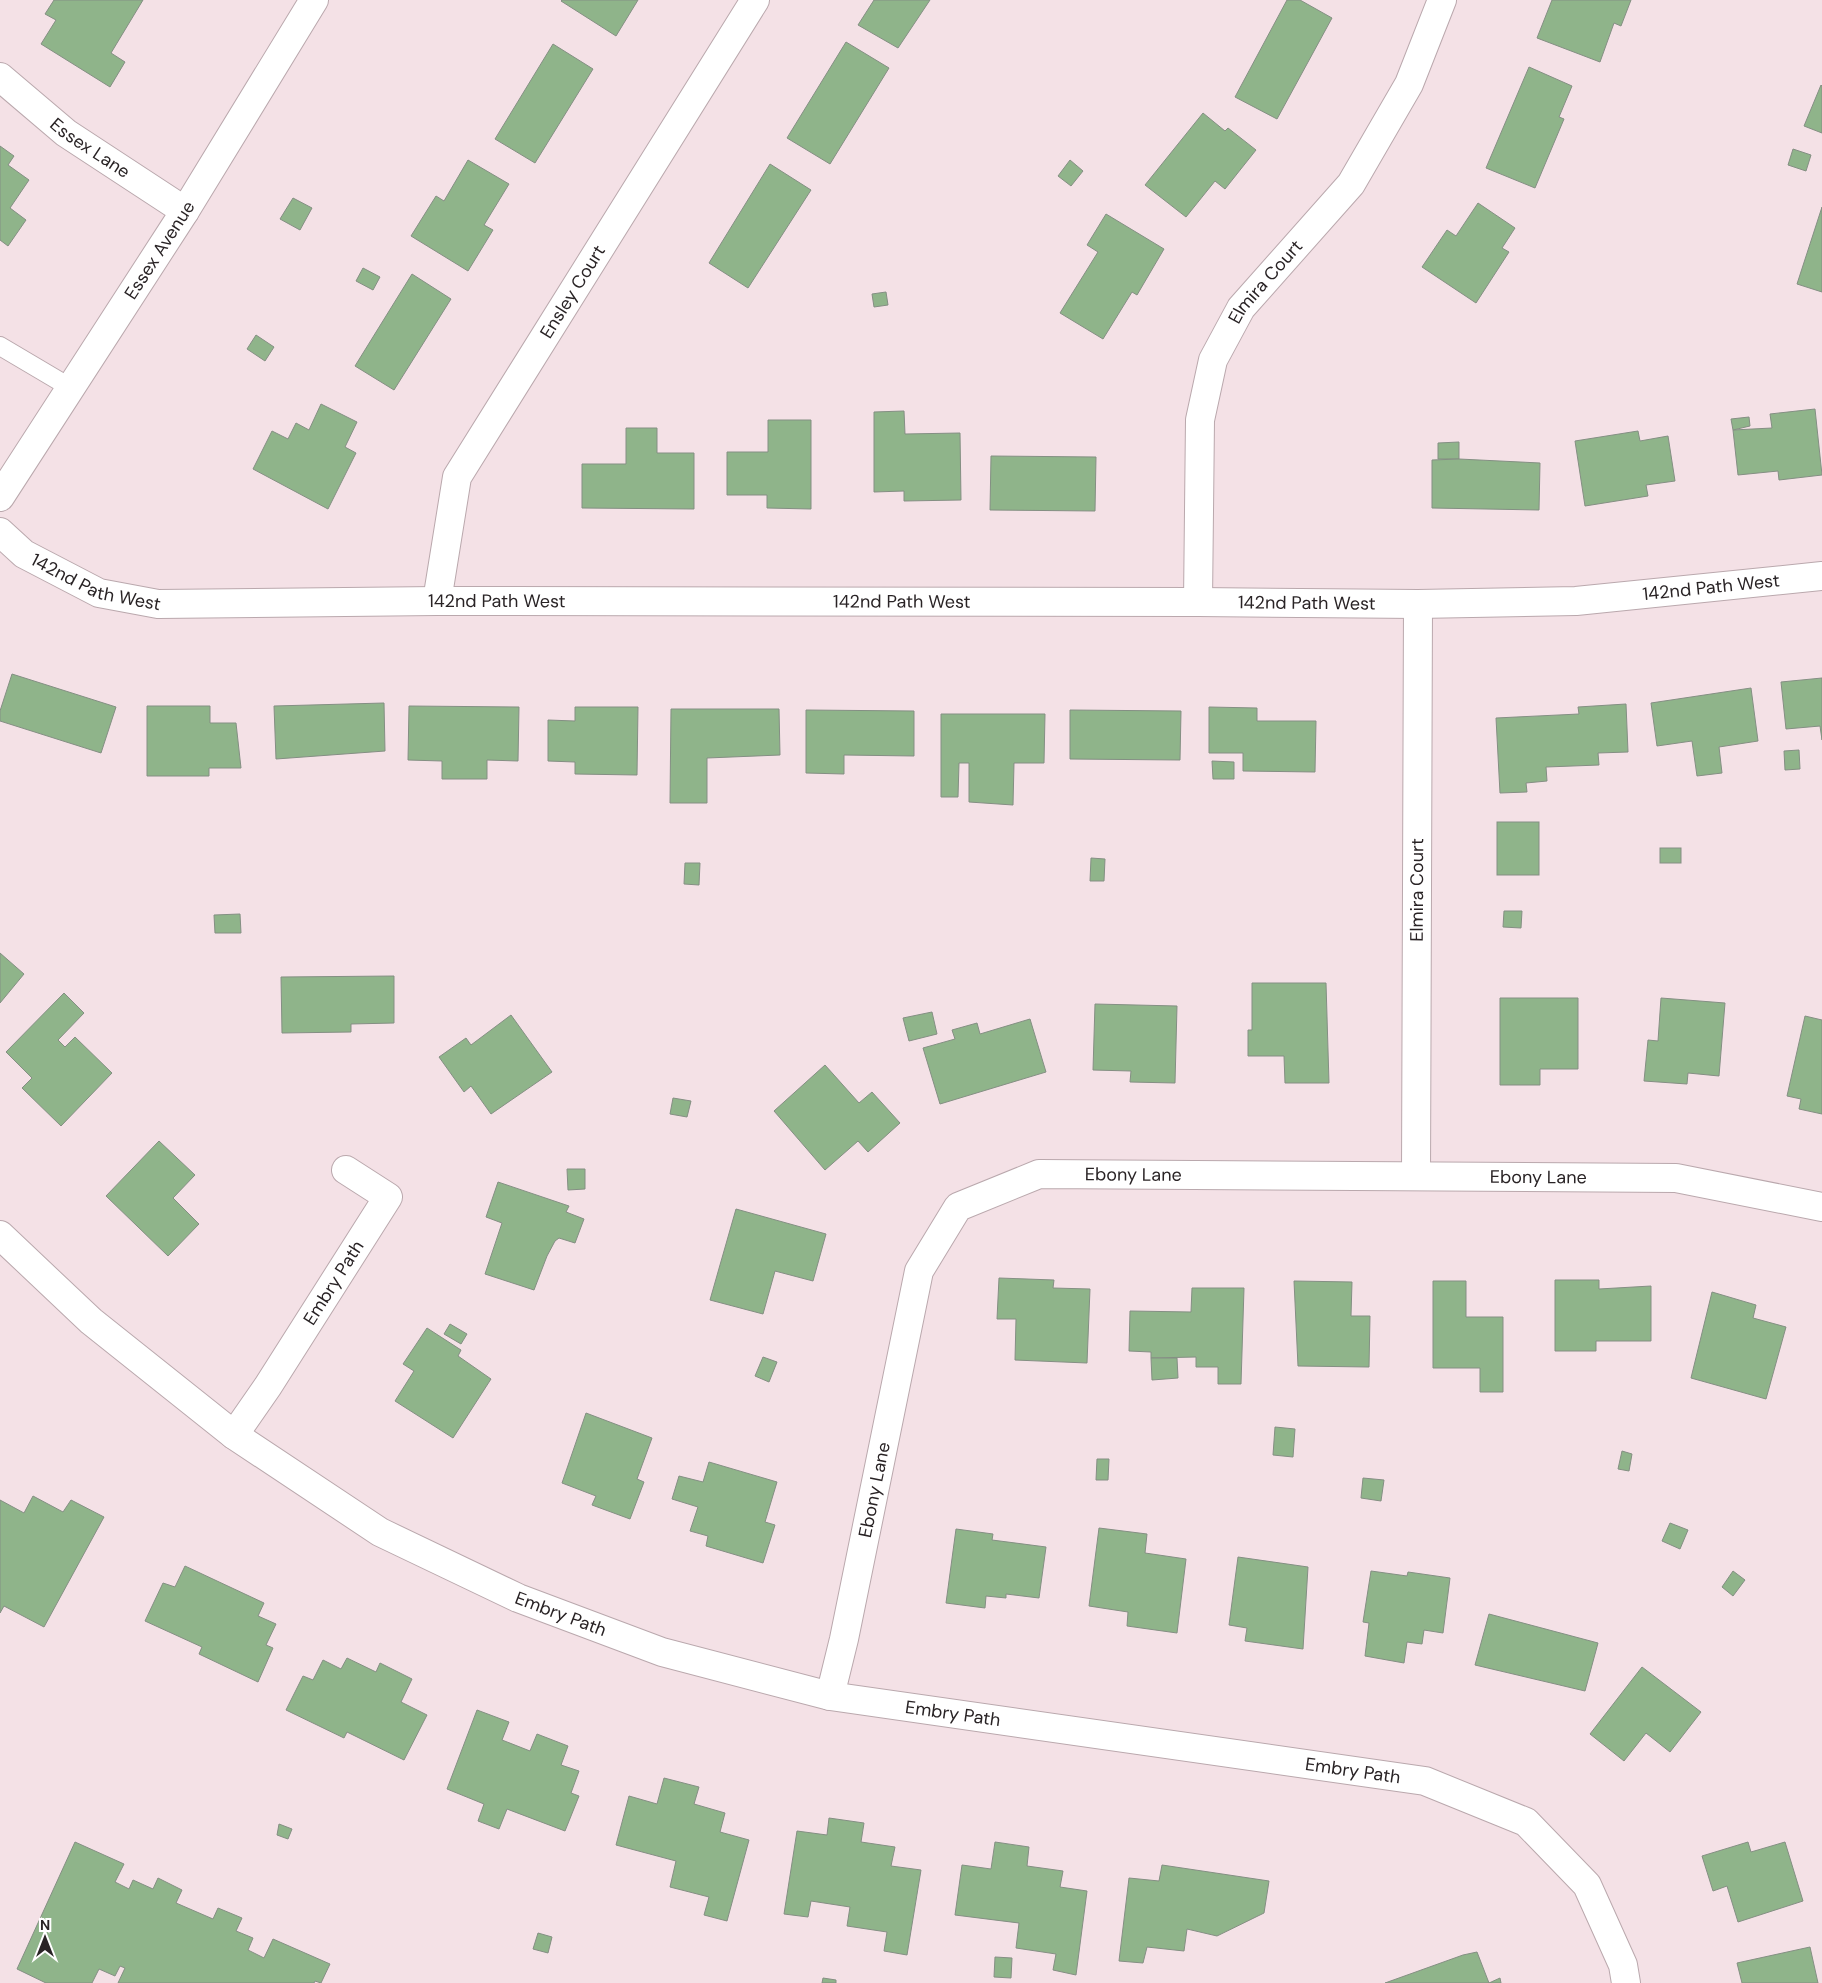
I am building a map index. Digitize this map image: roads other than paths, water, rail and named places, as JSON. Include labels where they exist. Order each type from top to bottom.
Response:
[{"type":"street","name":"Essex Avenue","points":[[0,497],[186,211],[314,0]]},
{"type":"street","name":"Ensley Court","points":[[437,601],[457,477],[754,0]]},
{"type":"street","name":"Elmira Court","points":[[1198,602],[1200,420],[1213,360],[1241,308],[1351,184],[1409,84],[1442,0]]},
{"type":"street","name":"Essex Lane","points":[[0,77],[66,133],[186,211]]},
{"type":"street","name":"142nd Path West","points":[[0,532],[24,554],[99,593],[158,604],[437,601],[1418,604],[1576,601],[1822,576]]},
{"type":"street","name":"Elmira Court","points":[[1416,1176],[1418,604]]},
{"type":"street","name":"Embry Path","points":[[234,1435],[268,1386],[388,1197],[346,1170]]},
{"type":"street","name":"Ebony Lane","points":[[830,1696],[844,1639],[919,1270],[958,1207],[1039,1174],[1676,1178],[1822,1207]]},
{"type":"street","name":"Embry Path","points":[[0,1236],[91,1321],[234,1435],[380,1532],[518,1598],[662,1652],[830,1696],[1425,1781],[1526,1822],[1587,1885],[1623,1965],[1626,1983]]},
{"type":"lane","points":[[0,346],[70,388]]}]
